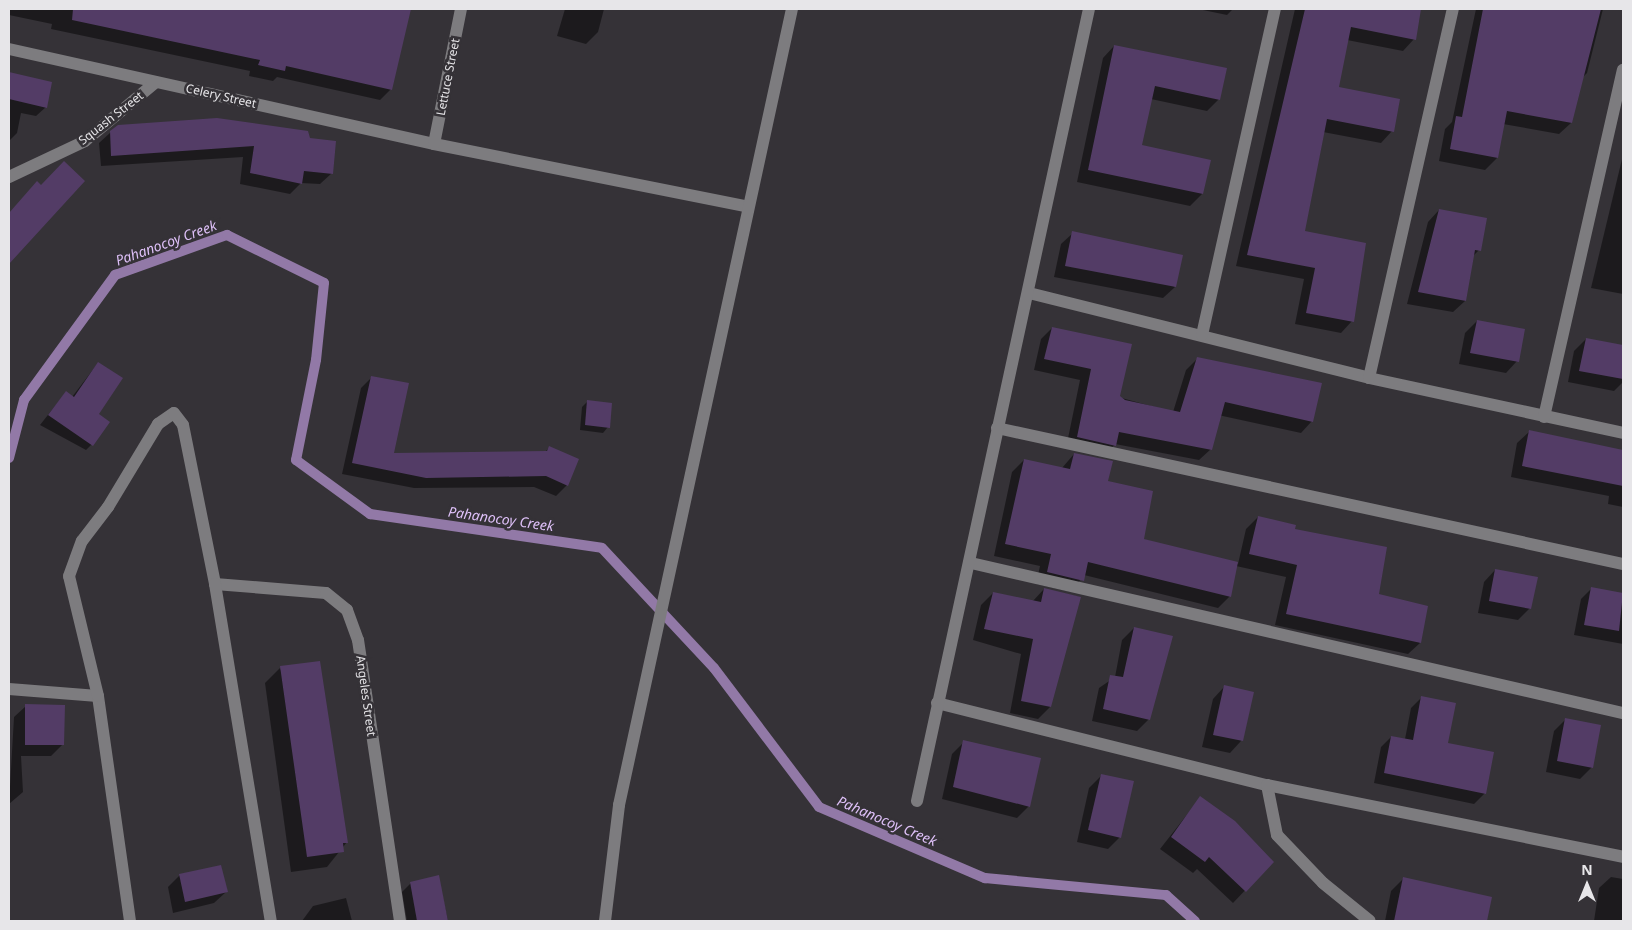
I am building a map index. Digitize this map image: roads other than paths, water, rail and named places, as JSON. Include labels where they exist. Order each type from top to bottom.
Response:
[{"type":"street","name":"Lettuce Street","points":[[434,144],[461,9]]},
{"type":"street","points":[[604,921],[619,805],[792,9]]},
{"type":"street","points":[[917,801],[937,703],[972,563],[997,428],[1029,293],[1089,9]]},
{"type":"street","points":[[1202,335],[1276,9]]},
{"type":"street","points":[[1369,378],[1452,9]]},
{"type":"street","name":"Celery Street","points":[[9,49],[434,144],[748,207]]},
{"type":"street","points":[[1544,417],[1623,70]]},
{"type":"street","name":"Squash Street","points":[[9,177],[85,141],[156,82]]},
{"type":"street","points":[[1029,293],[1369,378],[1544,417],[1623,432]]},
{"type":"street","points":[[130,921],[98,696],[69,576],[82,541],[166,416],[174,414],[183,425],[215,584],[271,921]]},
{"type":"street","points":[[997,428],[1623,564]]},
{"type":"street","points":[[972,563],[1623,713]]},
{"type":"street","name":"Angeles Street","points":[[215,584],[326,593],[347,610],[358,640],[400,921]]},
{"type":"street","points":[[9,689],[98,696]]},
{"type":"street","points":[[937,703],[1267,785],[1623,857]]},
{"type":"street","points":[[1267,785],[1277,835],[1323,883],[1370,921]]},
{"type":"waterway","name":"Pahanocoy Creek","points":[[9,458],[24,400],[115,275],[227,235],[324,283],[316,360],[296,460],[370,514],[602,548],[714,668],[819,807],[985,878],[1166,895],[1195,921]]}]
